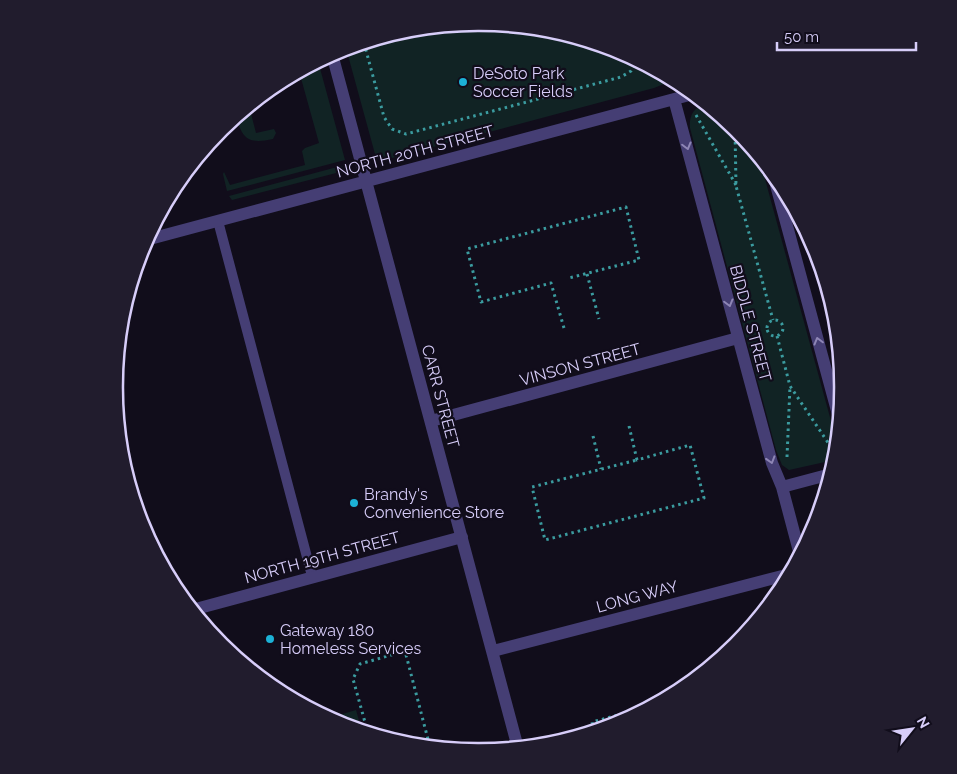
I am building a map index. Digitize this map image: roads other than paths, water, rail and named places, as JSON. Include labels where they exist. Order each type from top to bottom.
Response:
[{"type":"street","name":"CARR STREET","points":[[334,62],[516,741]]},
{"type":"street","name":"NORTH 20TH STREET","points":[[156,237],[683,97]]},
{"type":"street","name":"BIDDLE STREET","points":[[674,99],[772,463],[782,487],[797,545]]},
{"type":"street","points":[[779,197],[834,398]]},
{"type":"street","name":"VINSON STREET","points":[[431,421],[738,338]]},
{"type":"street","points":[[782,487],[823,476]]},
{"type":"street","name":"NORTH 19TH STREET","points":[[199,608],[462,537]]},
{"type":"street","name":"LONG WAY","points":[[493,651],[779,577]]},
{"type":"lane","points":[[218,221],[312,576]]},
{"type":"place","name":"DeSoto Park Soccer Fields","points":[[463,82]]},
{"type":"place","name":"Brandy's Convenience Store","points":[[354,503]]},
{"type":"place","name":"Gateway 180 Homeless Services","points":[[270,639]]}]
